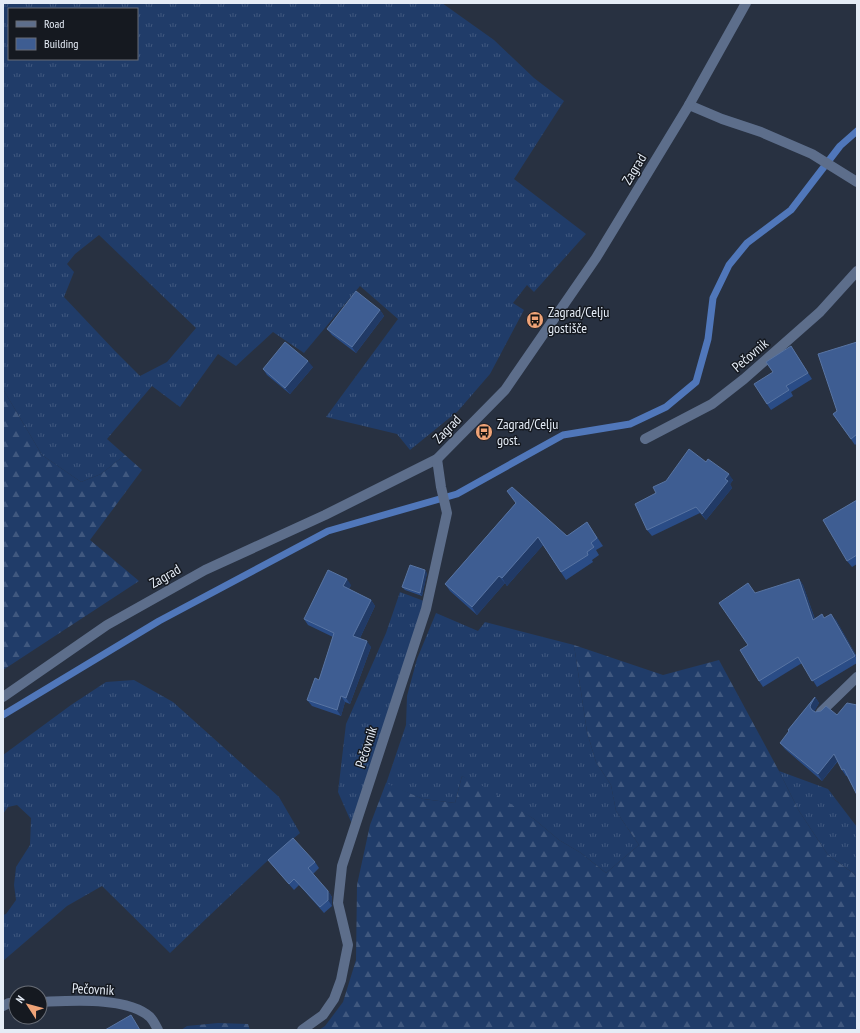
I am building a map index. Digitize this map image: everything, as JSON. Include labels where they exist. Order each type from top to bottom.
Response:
[{"type":"street","name":"Zagrad","points":[[3,697],[107,625],[205,570],[325,516],[437,459],[505,390],[596,258],[689,105],[746,3]]},
{"type":"street","points":[[689,105],[722,119],[761,132],[812,154],[857,182]]},
{"type":"street","name":"Pečovnik","points":[[645,439],[712,404],[744,379],[820,312],[857,271]]},
{"type":"street","name":"Pečovnik","points":[[302,1030],[323,1015],[334,1000],[341,980],[348,945],[338,903],[342,866],[426,609],[447,513],[441,488],[437,459]]},
{"type":"street","points":[[822,712],[857,677]]},
{"type":"street","name":"Pečovnik","points":[[48,1002],[112,1002],[139,1010],[150,1017],[158,1030]]},
{"type":"green space","points":[[3,3],[442,3],[494,40],[534,78],[564,101],[514,179],[586,234],[534,292],[527,285],[513,303],[524,310],[490,374],[458,411],[410,450],[397,434],[326,417],[398,319],[360,286],[304,353],[273,332],[236,366],[218,354],[180,407],[152,386],[107,439],[125,455],[101,474],[81,482],[42,455],[3,389]],"holes":[[[99,235],[196,328],[167,362],[140,376],[64,297],[74,272],[67,264],[75,254]]]},
{"type":"green space","points":[[3,389],[42,455],[81,482],[101,474],[125,455],[142,470],[90,540],[139,581],[3,670]]},
{"type":"green space","points":[[400,592],[424,601],[352,824],[338,792],[346,724],[386,633]]},
{"type":"green space","points":[[436,613],[478,631],[485,622],[574,645],[587,732],[596,762],[611,785],[616,811],[639,845],[606,873],[581,853],[559,840],[534,819],[462,776],[455,803],[423,799],[386,784],[406,725],[407,696],[417,659]]},
{"type":"green space","points":[[574,645],[663,675],[719,660],[799,811],[828,855],[857,876],[857,1030],[319,1030],[325,1026],[343,1002],[356,960],[357,885],[370,825],[386,783],[423,799],[455,803],[462,776],[481,785],[534,819],[559,840],[581,853],[606,873],[639,845],[616,811],[611,785],[596,762],[587,732]]},
{"type":"green space","points":[[134,680],[173,702],[279,797],[300,833],[265,863],[170,953],[102,886],[67,906],[3,961],[3,915],[6,914],[16,900],[14,885],[16,867],[30,845],[31,818],[17,805],[8,807],[3,814],[3,755],[71,705],[106,682]]},
{"type":"green space","points":[[779,771],[828,789],[857,827],[857,876],[828,855],[799,811]]},
{"type":"green space","points":[[218,1023],[248,1024],[250,1030],[181,1030],[187,1026]]},
{"type":"building","points":[[356,291],[380,310],[352,347],[327,329]]},
{"type":"building","points":[[285,342],[308,361],[285,388],[263,369]]},
{"type":"building","points":[[857,342],[857,434],[851,439],[833,414],[837,411],[818,354]]},
{"type":"building","points":[[791,346],[808,373],[786,386],[789,390],[767,404],[754,384],[773,372],[766,362]]},
{"type":"building","points":[[689,449],[706,462],[708,459],[729,474],[725,479],[728,481],[702,514],[696,507],[647,530],[635,504],[656,493],[653,487],[666,481]]},
{"type":"building","points":[[512,487],[567,536],[587,522],[597,538],[591,543],[594,547],[587,552],[588,555],[561,572],[538,537],[502,578],[499,576],[472,607],[445,584],[516,503],[507,491]]},
{"type":"building","points":[[857,500],[857,555],[847,561],[823,520]]},
{"type":"building","points":[[410,565],[425,570],[420,593],[402,587]]},
{"type":"building","points":[[328,570],[347,579],[343,586],[371,600],[353,636],[367,641],[346,698],[341,696],[337,710],[307,700],[315,678],[319,680],[334,633],[304,619]]},
{"type":"building","points":[[799,579],[813,620],[822,614],[824,618],[831,614],[855,656],[812,681],[798,657],[759,681],[740,650],[748,645],[719,603],[748,583],[755,593]]},
{"type":"building","points":[[815,697],[810,707],[815,712],[821,711],[826,706],[837,715],[847,703],[857,705],[857,795],[844,769],[842,770],[834,754],[818,774],[780,743],[789,731],[788,730]]},
{"type":"building","points":[[293,838],[315,862],[308,868],[328,891],[328,900],[320,907],[294,879],[289,884],[268,860]]},
{"type":"building","points":[[131,1015],[140,1030],[105,1030]]},
{"type":"waterway","points":[[3,715],[159,621],[328,531],[457,494],[563,435],[630,424],[666,407],[696,382],[708,339],[713,298],[729,265],[747,243],[791,210],[840,146],[857,131]]},
{"type":"place","name":"Zagrad/Celju gostišče","points":[[535,320]]},
{"type":"place","name":"Zagrad/Celju gost.","points":[[484,432]]}]
